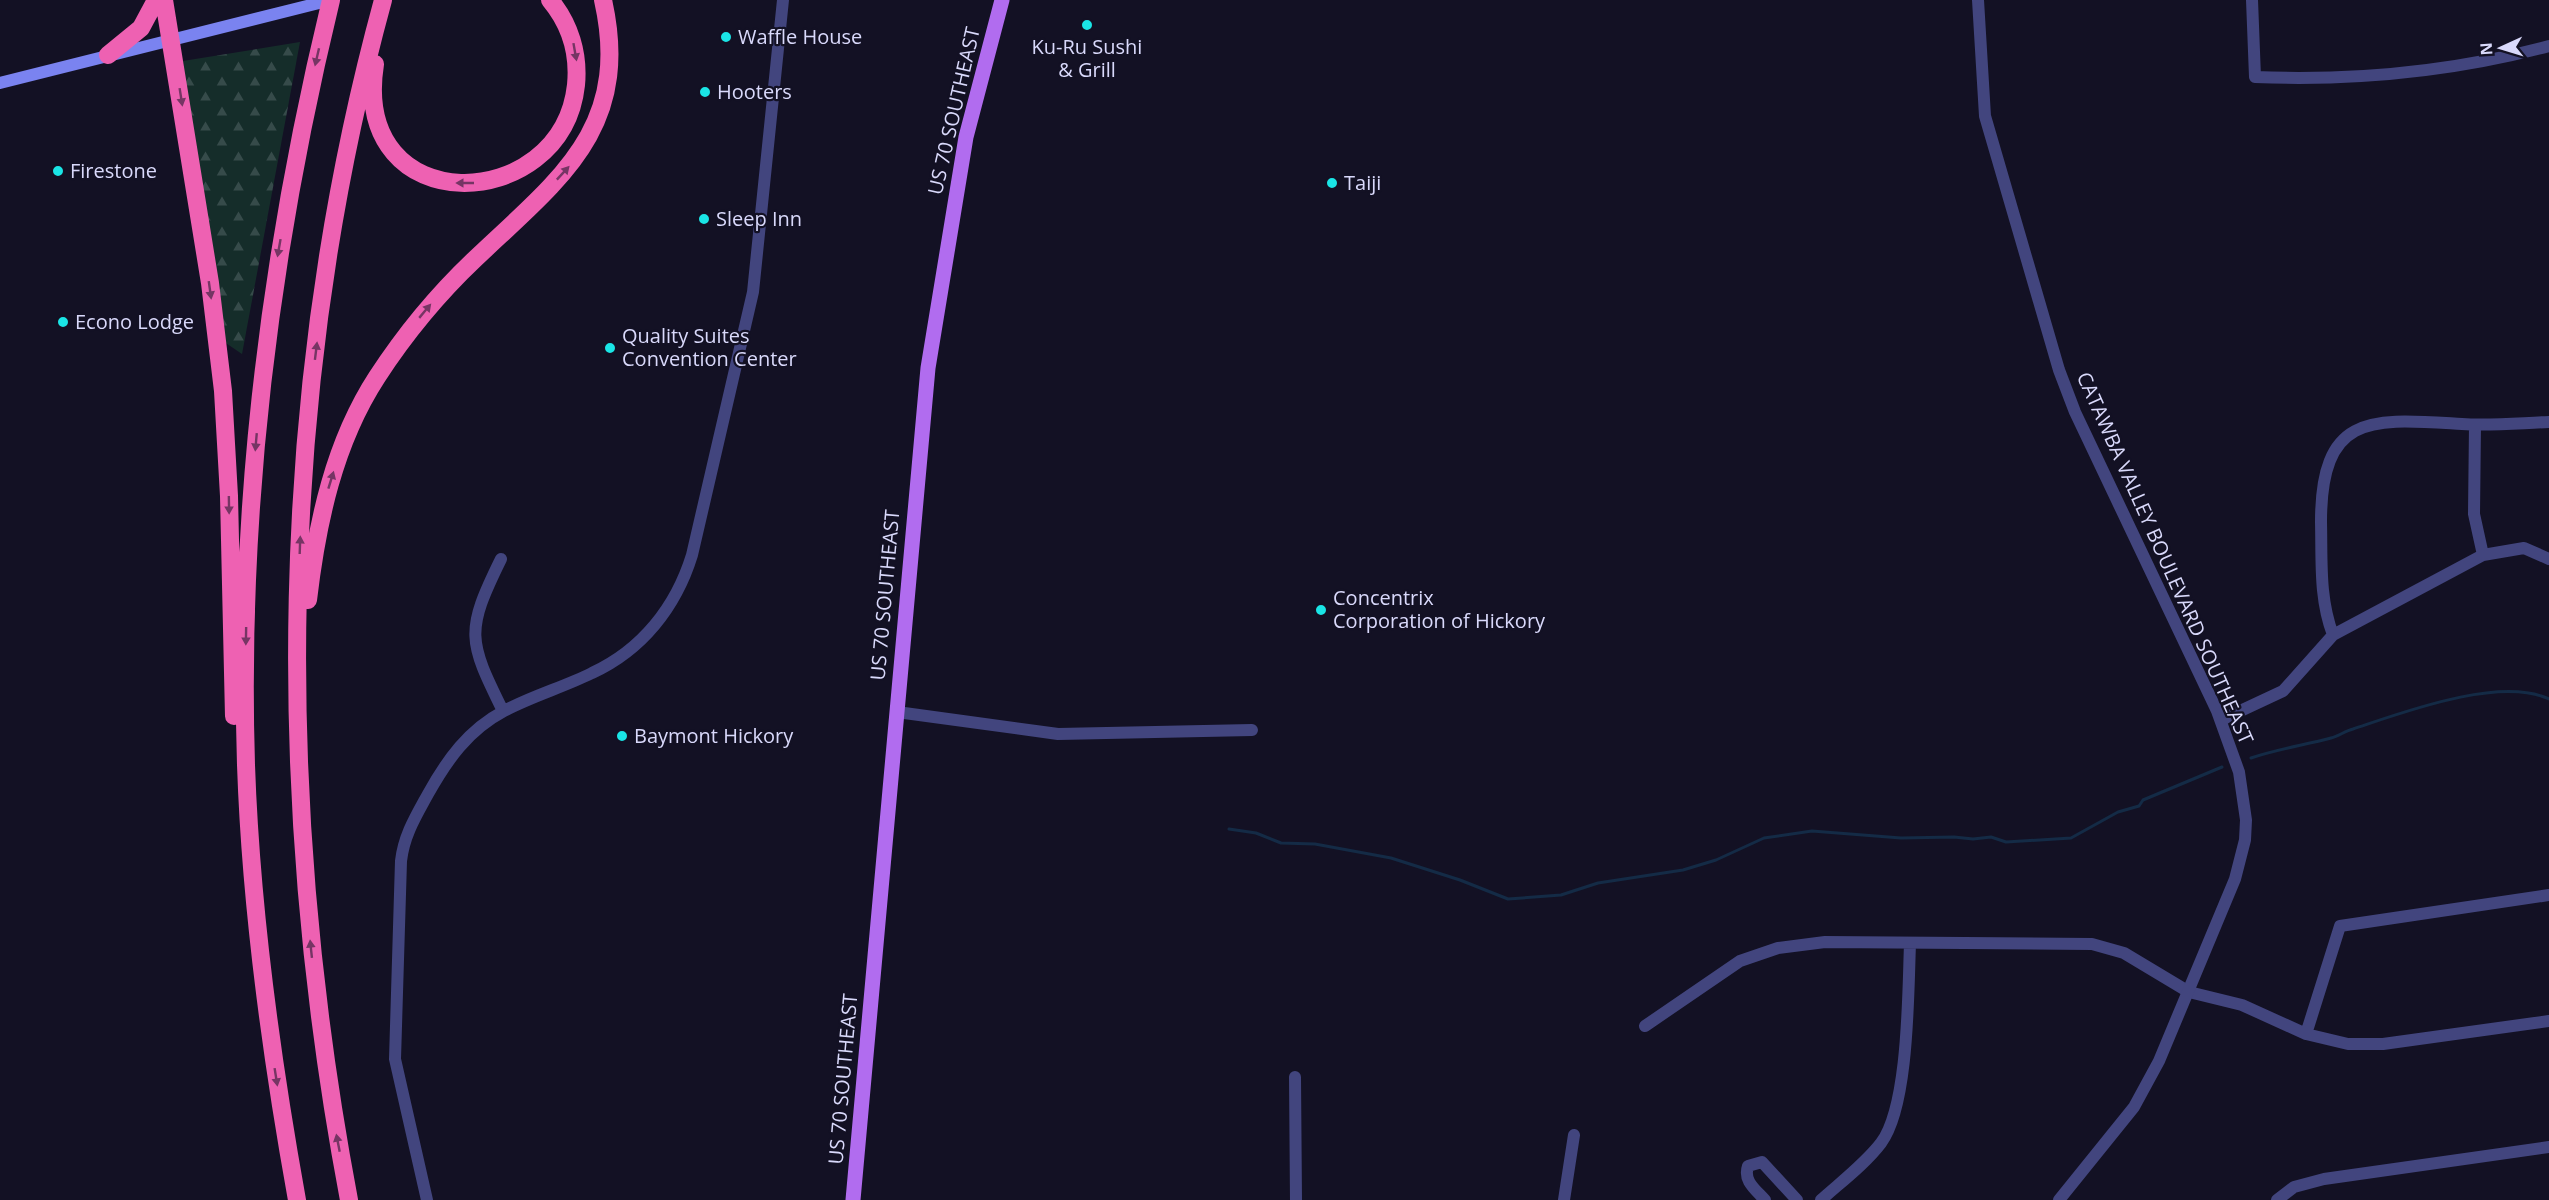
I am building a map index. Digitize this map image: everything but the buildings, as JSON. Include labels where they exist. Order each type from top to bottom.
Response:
[{"type":"highway","points":[[108,55],[141,28],[156,0]]},
{"type":"highway","points":[[164,0],[210,283],[223,391],[239,832],[250,926],[268,1019],[297,1200]]},
{"type":"highway","points":[[268,1019],[252,867],[246,767],[246,637],[251,501],[261,378],[278,256],[304,115],[331,0]]},
{"type":"highway","points":[[382,3],[373,95],[383,137],[399,160],[418,173],[443,181],[477,183],[514,172],[535,158],[561,128],[570,109],[577,77],[573,42],[567,25],[550,0]]},
{"type":"highway","points":[[349,1200],[316,994],[302,856],[297,616],[302,492],[310,394],[338,199],[362,81],[382,3]]},
{"type":"highway","points":[[299,788],[312,570],[325,500],[348,433],[376,378],[416,322],[454,279],[549,188],[582,149],[601,110],[608,82],[611,53],[606,6]]},
{"type":"main road","points":[[0,83],[331,0]]},
{"type":"main road","name":"US 70 SOUTHEAST","points":[[853,1200],[921,433],[940,285],[966,137],[1002,0]]},
{"type":"street","points":[[427,1200],[395,1059],[402,852],[412,822],[454,752],[470,735],[503,711],[593,673],[622,656],[664,614],[687,571],[753,292],[783,0]]},
{"type":"street","name":"CATAWBA VALLEY BOULEVARD SOUTHEAST","points":[[1978,0],[1985,116],[2059,370],[2075,412],[2221,720],[2239,772],[2245,812],[2245,840],[2235,879],[2147,1086],[2134,1107],[2059,1200]]},
{"type":"street","points":[[2252,0],[2255,77],[2343,77],[2417,73],[2549,46]]},
{"type":"street","points":[[2333,635],[2324,611],[2322,590],[2322,493],[2331,457],[2344,440],[2359,429],[2378,422],[2394,420],[2475,425],[2549,423]]},
{"type":"street","points":[[2475,425],[2474,514],[2483,555]]},
{"type":"street","points":[[2221,720],[2283,691],[2333,635],[2483,555],[2524,548],[2549,559]]},
{"type":"street","points":[[501,559],[482,598],[475,636],[479,662],[503,711]]},
{"type":"street","points":[[897,712],[1043,732],[1083,735],[1252,730]]},
{"type":"street","points":[[2306,1034],[2340,926],[2549,895]]},
{"type":"street","points":[[1645,1026],[1732,966],[1759,953],[1825,942],[2092,944],[2124,953],[2188,992],[2242,1005],[2306,1034],[2348,1044],[2383,1044],[2549,1021]]},
{"type":"street","points":[[1821,1200],[1883,1141],[1891,1124],[1902,1079],[1910,944]]},
{"type":"street","points":[[1295,1077],[1296,1200]]},
{"type":"street","points":[[1564,1200],[1574,1135]]},
{"type":"street","points":[[2277,1200],[2294,1187],[2314,1181],[2549,1147]]},
{"type":"street","points":[[1765,1200],[1749,1182],[1746,1173],[1748,1166],[1755,1162],[1762,1162],[1797,1200]]},
{"type":"green space","points":[[300,42],[242,354],[217,337],[183,61]]},
{"type":"waterway","points":[[2251,758],[2331,738],[2398,714],[2452,699],[2505,692],[2529,693],[2549,699]]},
{"type":"waterway","points":[[1229,829],[1256,833],[1281,843],[1315,844],[1391,858],[1460,880],[1508,899],[1561,895],[1598,883],[1683,870],[1716,860],[1764,838],[1812,831],[1901,838],[1991,837],[2006,842],[2071,838],[2118,812],[2139,806],[2143,800],[2222,767]]},
{"type":"place","name":"Ku-Ru Sushi & Grill","points":[[1087,25]]},
{"type":"place","name":"Waffle House","points":[[726,37]]},
{"type":"place","name":"Hooters","points":[[705,92]]},
{"type":"place","name":"Firestone","points":[[58,171]]},
{"type":"place","name":"Taiji","points":[[1332,183]]},
{"type":"place","name":"Sleep Inn","points":[[704,219]]},
{"type":"place","name":"Econo Lodge","points":[[63,322]]},
{"type":"place","name":"Quality Suites Convention Center","points":[[610,348]]},
{"type":"place","name":"Concentrix Corporation of Hickory","points":[[1321,610]]},
{"type":"place","name":"Baymont Hickory","points":[[622,736]]}]
